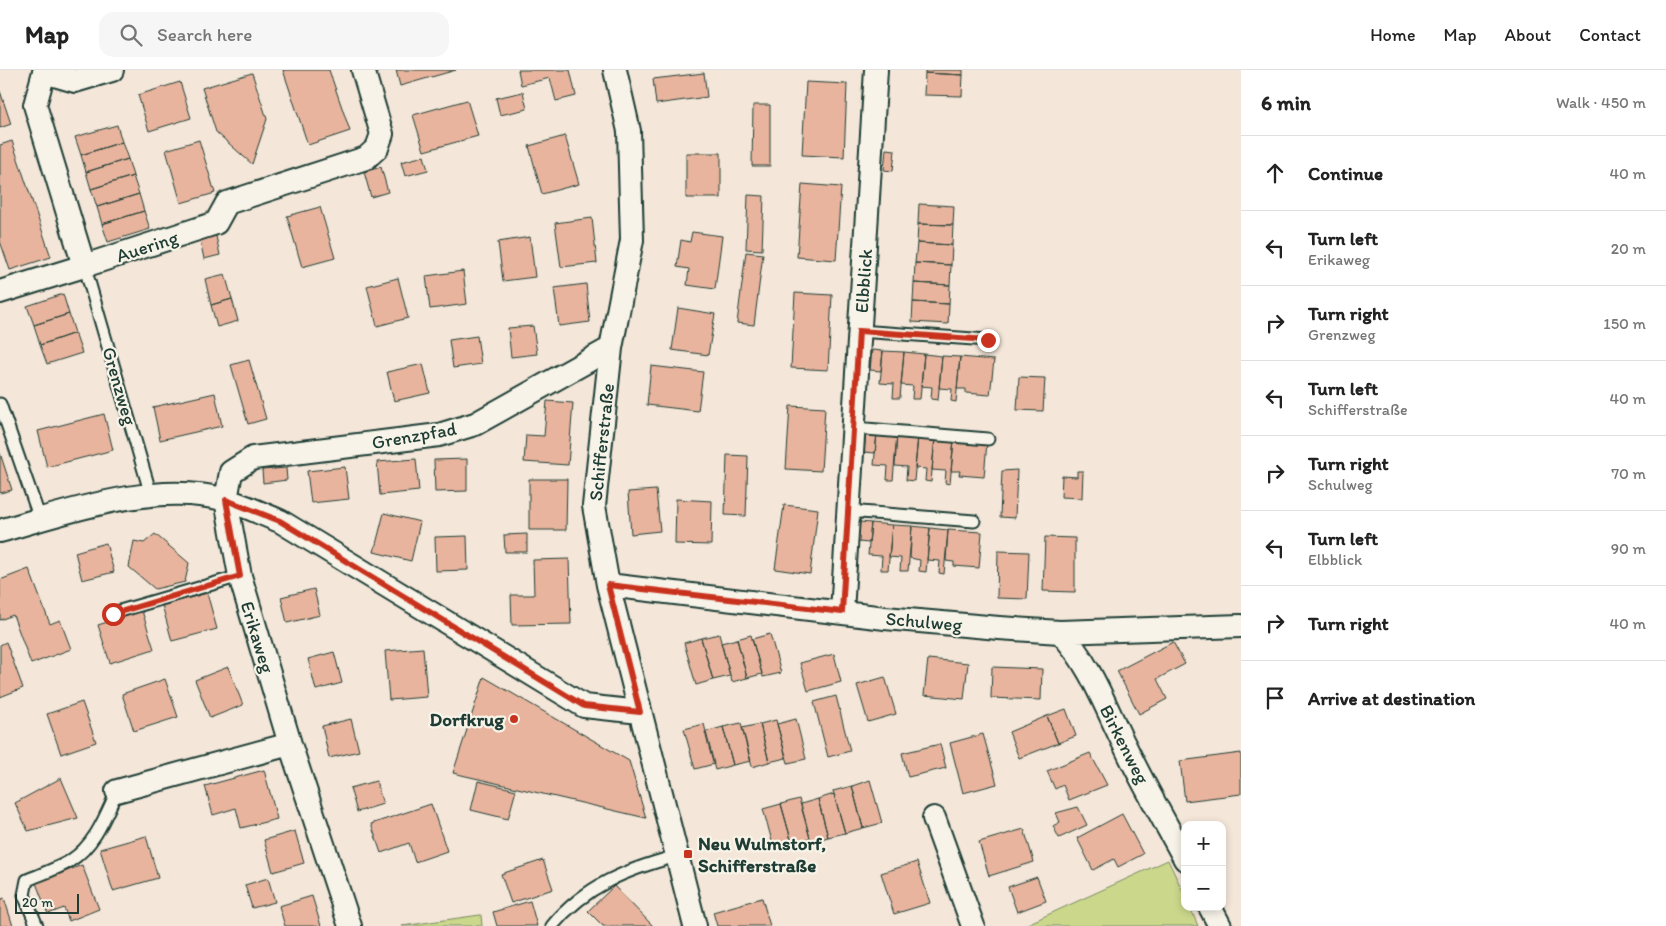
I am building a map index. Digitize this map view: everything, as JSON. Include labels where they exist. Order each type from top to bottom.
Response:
[{"type":"street","points":[[0,292],[86,272],[35,104],[44,72],[75,81],[112,70]]},
{"type":"street","name":"Auering","points":[[86,272],[216,223],[227,203],[366,158],[377,148],[382,134],[363,70]]},
{"type":"street","name":"Schifferstraße","points":[[615,70],[629,131],[632,240],[611,348],[594,506],[608,585],[695,926]]},
{"type":"street","name":"Elbblick","points":[[842,612],[876,70]]},
{"type":"street","name":"Grenzpfad","points":[[226,500],[231,472],[253,458],[439,435],[475,424],[611,348]]},
{"type":"street","points":[[0,531],[92,505],[151,495],[194,495],[226,500],[280,521],[584,706],[640,712]]},
{"type":"street","name":"Erikaweg","points":[[226,500],[240,576],[290,744],[350,926]]},
{"type":"street","name":"Schulweg","points":[[608,585],[885,618],[1060,632],[1241,626]]},
{"type":"street","name":"Birkenweg","points":[[1060,632],[1073,646],[1084,663],[1130,757],[1181,852]]},
{"type":"street","points":[[117,791],[290,744]]},
{"type":"street","points":[[934,818],[973,926]]},
{"type":"street","points":[[1212,911],[1220,926]]},
{"type":"lane","name":"Grenzweg","points":[[86,272],[151,495]]},
{"type":"lane","points":[[859,331],[988,340]]},
{"type":"lane","points":[[0,404],[40,519]]},
{"type":"lane","points":[[854,428],[988,439]]},
{"type":"lane","points":[[848,511],[974,521]]},
{"type":"lane","points":[[113,614],[240,576]]},
{"type":"lane","points":[[37,926],[24,895],[27,880],[70,861],[89,845],[102,824],[117,791]]},
{"type":"lane","points":[[552,926],[566,911],[617,875],[677,856]]},
{"type":"green space","points":[[1168,860],[1181,888],[1181,911],[1192,911],[1198,926],[1023,926]]},
{"type":"green space","points":[[480,915],[482,926],[402,926]]},
{"type":"building","points":[[283,70],[329,70],[350,131],[308,145]]},
{"type":"building","points":[[396,70],[456,70],[400,86]]},
{"type":"building","points":[[518,70],[570,70],[576,96],[556,101],[550,78],[521,85]]},
{"type":"building","points":[[925,70],[963,70],[963,75],[925,73]]},
{"type":"building","points":[[252,73],[267,119],[252,164],[216,132],[202,88]]},
{"type":"building","points":[[704,73],[707,97],[656,104],[653,79]]},
{"type":"building","points":[[925,73],[963,75],[962,96],[924,95]]},
{"type":"building","points":[[180,82],[191,118],[149,131],[138,95]]},
{"type":"building","points":[[806,82],[847,84],[844,157],[802,155]]},
{"type":"building","points":[[0,91],[11,124],[0,128]]},
{"type":"building","points":[[523,92],[527,109],[500,115],[496,98]]},
{"type":"building","points":[[467,100],[478,136],[424,151],[413,115]]},
{"type":"building","points":[[753,105],[770,105],[770,166],[752,166]]},
{"type":"building","points":[[117,125],[122,142],[81,155],[75,137]]},
{"type":"building","points":[[565,136],[579,184],[542,194],[529,146]]},
{"type":"building","points":[[199,140],[215,193],[181,203],[166,150]]},
{"type":"building","points":[[12,141],[51,257],[10,270],[0,241],[0,145]]},
{"type":"building","points":[[122,142],[128,159],[86,172],[81,155]]},
{"type":"building","points":[[886,149],[895,150],[893,171],[884,170]]},
{"type":"building","points":[[686,153],[721,153],[721,198],[686,198]]},
{"type":"building","points":[[424,156],[428,170],[405,176],[401,162]]},
{"type":"building","points":[[128,159],[133,176],[91,189],[86,172]]},
{"type":"building","points":[[381,167],[388,192],[371,197],[364,172]]},
{"type":"building","points":[[133,176],[139,194],[97,207],[91,189]]},
{"type":"building","points":[[802,184],[841,187],[836,260],[797,257]]},
{"type":"building","points":[[139,194],[144,211],[102,224],[97,207]]},
{"type":"building","points":[[748,195],[764,196],[762,250],[746,249]]},
{"type":"building","points":[[919,204],[954,206],[953,225],[918,224]]},
{"type":"building","points":[[320,207],[335,258],[302,267],[287,216]]},
{"type":"building","points":[[144,211],[150,229],[108,242],[102,224]]},
{"type":"building","points":[[592,218],[597,263],[561,267],[555,223]]},
{"type":"building","points":[[918,224],[953,225],[952,245],[917,243]]},
{"type":"building","points":[[692,232],[722,236],[715,289],[687,285],[689,269],[677,267],[681,240],[690,242]]},
{"type":"building","points":[[216,236],[220,255],[204,259],[200,240]]},
{"type":"building","points":[[530,237],[535,277],[503,281],[498,242]]},
{"type":"building","points":[[917,243],[952,245],[951,265],[915,263]]},
{"type":"building","points":[[746,252],[763,254],[754,325],[737,323]]},
{"type":"building","points":[[915,263],[951,265],[950,285],[914,283]]},
{"type":"building","points":[[463,271],[467,304],[430,309],[426,276]]},
{"type":"building","points":[[225,274],[232,299],[211,305],[205,279]]},
{"type":"building","points":[[398,278],[408,318],[377,326],[367,286]]},
{"type":"building","points":[[914,283],[950,285],[949,304],[913,302]]},
{"type":"building","points":[[586,284],[590,322],[559,326],[554,288]]},
{"type":"building","points":[[795,293],[832,295],[828,370],[791,368]]},
{"type":"building","points":[[63,294],[69,314],[34,325],[27,306]]},
{"type":"building","points":[[232,299],[238,321],[217,327],[211,305]]},
{"type":"building","points":[[913,302],[949,304],[948,324],[912,322]]},
{"type":"building","points":[[678,308],[715,314],[708,355],[672,350]]},
{"type":"building","points":[[69,314],[75,333],[40,345],[34,325]]},
{"type":"building","points":[[533,326],[537,354],[511,357],[508,328]]},
{"type":"building","points":[[75,333],[82,353],[47,364],[40,345]]},
{"type":"building","points":[[477,336],[481,364],[453,368],[449,340]]},
{"type":"building","points":[[872,350],[883,351],[881,371],[870,370]]},
{"type":"building","points":[[883,351],[904,352],[900,398],[893,398],[894,384],[880,383]]},
{"type":"building","points":[[904,352],[924,354],[920,399],[912,399],[913,386],[901,385]]},
{"type":"building","points":[[924,354],[942,356],[938,400],[931,399],[932,387],[921,386]]},
{"type":"building","points":[[942,356],[960,357],[956,402],[951,401],[952,389],[939,388]]},
{"type":"building","points":[[960,357],[994,360],[990,395],[966,393],[966,389],[957,389]]},
{"type":"building","points":[[249,360],[266,419],[248,424],[231,365]]},
{"type":"building","points":[[423,364],[430,393],[394,401],[387,372]]},
{"type":"building","points":[[651,366],[703,372],[698,411],[647,405]]},
{"type":"building","points":[[1019,377],[1045,378],[1043,411],[1017,410]]},
{"type":"building","points":[[215,393],[222,426],[160,440],[153,407]]},
{"type":"building","points":[[547,401],[573,403],[568,465],[524,462],[526,435],[544,436]]},
{"type":"building","points":[[790,406],[825,408],[821,471],[786,469]]},
{"type":"building","points":[[104,414],[113,450],[47,467],[38,431]]},
{"type":"building","points":[[866,431],[877,433],[875,453],[864,452]]},
{"type":"building","points":[[877,433],[897,434],[893,480],[887,480],[888,466],[874,465]]},
{"type":"building","points":[[897,434],[918,436],[914,481],[906,480],[907,467],[895,466]]},
{"type":"building","points":[[918,436],[935,437],[931,482],[925,481],[926,469],[915,468]]},
{"type":"building","points":[[935,437],[954,439],[950,484],[945,483],[946,471],[932,470]]},
{"type":"building","points":[[954,439],[987,442],[984,477],[959,475],[960,471],[951,471]]},
{"type":"building","points":[[0,453],[12,490],[0,493]]},
{"type":"building","points":[[727,455],[748,456],[746,516],[725,515]]},
{"type":"building","points":[[416,459],[419,491],[380,495],[377,462]]},
{"type":"building","points":[[467,459],[467,491],[435,492],[434,460]]},
{"type":"building","points":[[345,467],[349,499],[311,503],[307,471]]},
{"type":"building","points":[[286,468],[287,480],[263,483],[262,470]]},
{"type":"building","points":[[1017,470],[1015,518],[1000,517],[1002,471]]},
{"type":"building","points":[[1077,471],[1083,471],[1082,498],[1061,497],[1062,476],[1077,477]]},
{"type":"building","points":[[529,479],[567,479],[566,530],[529,530]]},
{"type":"building","points":[[656,490],[660,531],[631,534],[628,492]]},
{"type":"building","points":[[676,499],[712,501],[711,545],[675,544]]},
{"type":"building","points":[[784,505],[818,509],[810,574],[775,569]]},
{"type":"building","points":[[384,513],[420,522],[411,561],[374,552]]},
{"type":"building","points":[[860,522],[871,523],[869,543],[858,542]]},
{"type":"building","points":[[871,523],[892,525],[888,570],[881,570],[882,556],[868,555]]},
{"type":"building","points":[[892,525],[912,526],[908,571],[900,571],[901,558],[889,557]]},
{"type":"building","points":[[912,526],[930,528],[926,572],[919,571],[920,560],[910,558]]},
{"type":"building","points":[[930,528],[948,530],[944,574],[939,573],[940,561],[927,560]]},
{"type":"building","points":[[948,530],[982,532],[979,568],[954,566],[954,562],[946,561]]},
{"type":"building","points":[[155,534],[189,563],[185,582],[155,589],[129,567],[134,541],[144,543]]},
{"type":"building","points":[[527,534],[527,552],[505,552],[504,535]]},
{"type":"building","points":[[467,536],[468,570],[436,571],[435,537]]},
{"type":"building","points":[[1045,537],[1075,538],[1075,592],[1043,591]]},
{"type":"building","points":[[106,543],[114,572],[82,580],[75,552]]},
{"type":"building","points":[[998,551],[1029,552],[1027,599],[997,598]]},
{"type":"building","points":[[569,559],[571,624],[512,625],[511,595],[534,595],[533,560]]},
{"type":"building","points":[[29,569],[50,624],[60,620],[71,649],[31,664],[13,615],[0,620],[0,580]]},
{"type":"building","points":[[314,589],[320,615],[287,623],[281,597]]},
{"type":"building","points":[[207,593],[217,629],[172,641],[162,605]]},
{"type":"building","points":[[142,611],[154,649],[110,663],[98,625]]},
{"type":"building","points":[[719,634],[730,676],[713,680],[701,638]]},
{"type":"building","points":[[770,634],[781,673],[763,677],[752,639]]},
{"type":"building","points":[[751,635],[762,674],[747,678],[737,639]]},
{"type":"building","points":[[701,638],[713,680],[696,685],[684,643]]},
{"type":"building","points":[[737,639],[747,678],[732,682],[721,643]]},
{"type":"building","points":[[6,642],[23,688],[0,697],[0,645]]},
{"type":"building","points":[[1173,642],[1185,664],[1157,679],[1167,699],[1139,714],[1117,671]]},
{"type":"building","points":[[423,648],[427,697],[389,700],[385,651]]},
{"type":"building","points":[[334,652],[342,683],[316,690],[308,659]]},
{"type":"building","points":[[834,654],[841,682],[808,691],[800,663]]},
{"type":"building","points":[[928,659],[968,663],[964,699],[924,695]]},
{"type":"building","points":[[228,667],[243,705],[210,718],[195,680]]},
{"type":"building","points":[[992,667],[1042,669],[1041,700],[991,698]]},
{"type":"building","name":"Dorfkrug","points":[[484,677],[629,761],[646,818],[453,773]]},
{"type":"building","points":[[885,677],[896,714],[868,722],[857,685]]},
{"type":"building","points":[[165,679],[178,717],[134,731],[122,694]]},
{"type":"building","points":[[836,696],[850,751],[828,757],[814,702]]},
{"type":"building","points":[[82,702],[96,742],[61,754],[47,714]]},
{"type":"building","points":[[1066,709],[1076,736],[1058,743],[1047,716]]},
{"type":"building","points":[[1047,716],[1058,743],[1019,758],[1009,732]]},
{"type":"building","points":[[351,719],[359,751],[329,758],[322,726]]},
{"type":"building","points":[[796,719],[806,759],[788,763],[777,724]]},
{"type":"building","points":[[776,720],[786,758],[769,762],[760,724]]},
{"type":"building","points":[[741,723],[751,761],[733,765],[723,727]]},
{"type":"building","points":[[704,724],[714,764],[695,769],[684,729]]},
{"type":"building","points":[[760,724],[769,762],[752,767],[742,728]]},
{"type":"building","points":[[723,727],[733,765],[715,770],[705,732]]},
{"type":"building","points":[[983,734],[997,784],[963,793],[950,743]]},
{"type":"building","points":[[940,744],[946,768],[908,777],[902,753]]},
{"type":"building","points":[[1090,753],[1107,785],[1069,800],[1063,785],[1055,789],[1047,771]]},
{"type":"building","points":[[1241,753],[1241,794],[1185,801],[1180,761]]},
{"type":"building","points":[[264,770],[277,819],[241,828],[236,808],[213,815],[205,786]]},
{"type":"building","points":[[61,778],[78,818],[28,831],[15,803]]},
{"type":"building","points":[[870,780],[882,823],[863,828],[852,786]]},
{"type":"building","points":[[376,781],[383,804],[357,812],[350,788]]},
{"type":"building","points":[[478,781],[516,790],[508,819],[471,810]]},
{"type":"building","points":[[852,786],[863,828],[845,833],[833,791]]},
{"type":"building","points":[[834,794],[845,833],[828,837],[818,799]]},
{"type":"building","points":[[799,799],[810,838],[792,843],[781,804]]},
{"type":"building","points":[[818,799],[828,837],[811,842],[801,804]]},
{"type":"building","points":[[431,804],[447,851],[415,862],[409,843],[381,853],[371,824]]},
{"type":"building","points":[[781,804],[792,843],[774,848],[763,809]]},
{"type":"building","points":[[1078,807],[1087,825],[1059,838],[1053,826],[1060,822],[1056,813]]},
{"type":"building","points":[[1122,814],[1143,854],[1118,867],[1114,859],[1093,870],[1077,838]]},
{"type":"building","points":[[1024,829],[1034,862],[989,876],[979,842]]},
{"type":"building","points":[[295,831],[304,863],[273,872],[264,840]]},
{"type":"building","points":[[146,836],[158,878],[113,891],[100,849]]},
{"type":"building","points":[[543,860],[553,889],[511,903],[501,874]]},
{"type":"building","points":[[917,862],[930,903],[894,914],[881,873]]},
{"type":"building","points":[[82,865],[99,909],[69,921],[64,908],[48,914],[36,883]]},
{"type":"building","points":[[1037,877],[1046,901],[1017,912],[1008,887]]},
{"type":"building","points":[[268,878],[275,902],[252,908],[245,885]]},
{"type":"building","points":[[614,886],[653,926],[603,926],[588,911]]},
{"type":"building","points":[[312,896],[321,926],[285,926],[279,906]]},
{"type":"building","points":[[4,898],[13,926],[0,926],[0,900]]},
{"type":"building","points":[[762,898],[770,926],[717,926],[713,912]]},
{"type":"building","points":[[530,901],[537,926],[497,926],[493,912]]},
{"type":"place","name":"Dorfkrug","points":[[514,719]]},
{"type":"place","name":"Neu Wulmstorf, Schifferstraße","points":[[688,854]]},
{"type":"route","points":[[113,614],[240,576],[226,500],[280,521],[584,706],[640,712],[608,585],[842,612],[859,331],[988,340]]}]
